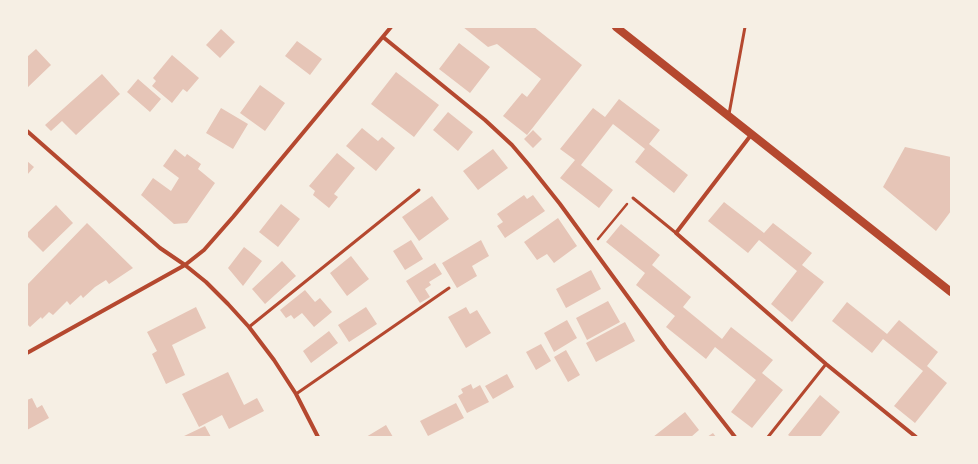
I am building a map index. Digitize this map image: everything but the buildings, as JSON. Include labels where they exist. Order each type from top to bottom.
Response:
[{"type":"main road","points":[[616,27],[951,292]]},
{"type":"street","points":[[27,353],[185,265],[204,250],[391,27]]},
{"type":"street","points":[[383,37],[486,120],[512,145],[591,247],[666,349],[735,437]]},
{"type":"street","points":[[27,131],[160,248],[206,282],[249,327],[274,360],[296,394],[318,437]]},
{"type":"street","points":[[751,135],[676,233],[826,364],[916,437]]},
{"type":"lane","points":[[728,116],[745,27]]},
{"type":"lane","points":[[249,327],[419,190]]},
{"type":"lane","points":[[633,198],[676,233]]},
{"type":"lane","points":[[296,394],[449,288]]},
{"type":"lane","points":[[768,437],[826,364]]},
{"type":"path","points":[[591,247],[633,198]]}]
